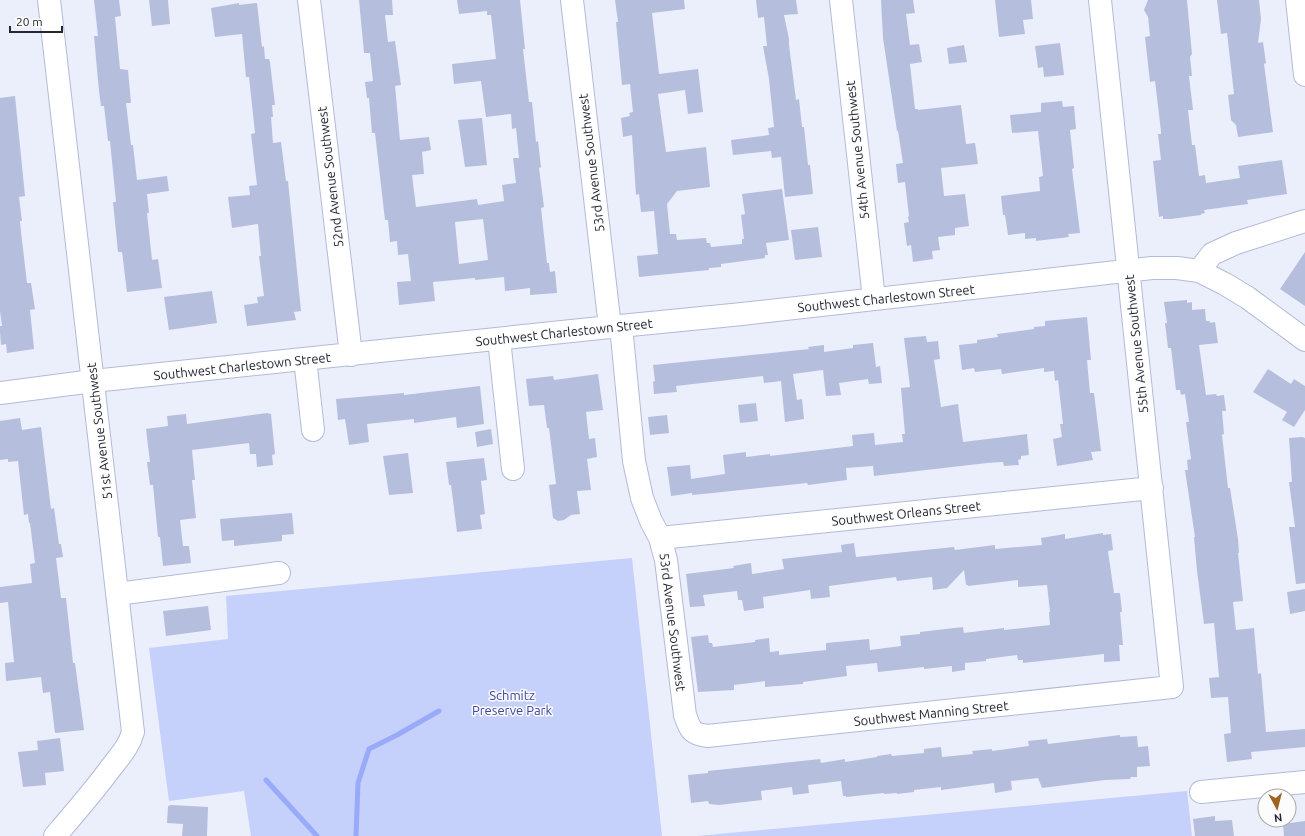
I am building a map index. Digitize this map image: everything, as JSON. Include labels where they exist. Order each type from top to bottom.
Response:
[{"type":"street","name":"51st Avenue Southwest","points":[[49,0],[133,732],[126,748],[55,836]]},
{"type":"street","name":"52nd Avenue Southwest","points":[[309,0],[351,355]]},
{"type":"street","name":"53rd Avenue Southwest","points":[[572,0],[634,461],[642,498],[650,521],[660,538],[666,560],[684,715],[691,731]]},
{"type":"street","name":"54th Avenue Southwest","points":[[841,0],[874,299]]},
{"type":"street","name":"55th Avenue Southwest","points":[[1100,0],[1172,687]]},
{"type":"street","points":[[1297,0],[1305,75]]},
{"type":"street","points":[[1199,271],[1212,254],[1236,243],[1305,221]]},
{"type":"street","points":[[1128,270],[1177,268],[1199,271],[1242,294],[1305,340]]},
{"type":"street","name":"Southwest Charlestown Street","points":[[0,393],[93,381],[742,314],[1128,270]]},
{"type":"street","points":[[499,339],[513,469]]},
{"type":"street","points":[[305,359],[313,430]]},
{"type":"street","name":"Southwest Orleans Street","points":[[660,538],[1152,488]]},
{"type":"street","points":[[117,594],[278,574]]},
{"type":"street","name":"Southwest Manning Street","points":[[691,731],[698,735],[707,736],[1172,687]]},
{"type":"street","points":[[1201,792],[1305,782]]},
{"type":"green space","name":"Schmitz Preserve Park","points":[[632,558],[662,836],[251,836],[244,791],[169,801],[149,648],[228,639],[226,596]]},
{"type":"green space","points":[[1187,791],[1192,836],[697,836]]},
{"type":"building","points":[[94,0],[119,0],[121,16],[115,17],[120,69],[128,70],[131,103],[126,103],[137,180],[167,176],[169,191],[147,194],[149,213],[147,213],[152,260],[158,259],[162,288],[127,292],[122,252],[118,252],[113,202],[116,202],[110,141],[108,141],[104,106],[101,106],[99,91],[94,36],[98,36]]},
{"type":"building","points":[[149,0],[168,0],[170,24],[152,26]]},
{"type":"building","points":[[359,0],[392,0],[393,15],[385,15],[388,42],[395,41],[401,85],[395,86],[400,140],[429,137],[431,150],[422,152],[424,174],[412,175],[416,207],[477,199],[478,205],[504,201],[502,185],[516,183],[513,158],[519,158],[516,128],[512,129],[511,114],[486,117],[481,81],[454,84],[452,64],[496,59],[491,15],[487,15],[487,11],[459,14],[457,0],[520,0],[525,49],[523,49],[529,102],[532,102],[536,142],[538,141],[541,167],[539,168],[544,207],[541,208],[547,263],[549,263],[550,272],[555,271],[557,293],[530,295],[530,288],[505,291],[504,277],[475,280],[475,278],[433,282],[435,301],[399,305],[397,282],[411,281],[408,254],[398,255],[397,241],[390,242],[388,220],[385,220],[375,133],[372,133],[369,98],[367,98],[365,82],[373,81],[370,53],[364,53]],"holes":[[[483,219],[488,260],[459,264],[455,222]]]},
{"type":"building","points":[[615,0],[684,0],[685,9],[652,13],[659,74],[698,69],[703,112],[688,114],[685,90],[658,94],[666,152],[706,147],[710,187],[677,191],[667,204],[670,234],[676,234],[677,240],[706,238],[707,243],[710,243],[711,247],[742,244],[742,239],[744,239],[741,215],[745,214],[742,194],[782,189],[789,240],[766,243],[768,255],[765,255],[765,258],[721,264],[721,267],[709,268],[709,270],[639,277],[637,256],[658,254],[654,211],[641,212],[639,194],[636,195],[632,135],[623,137],[621,118],[630,116],[629,113],[633,112],[630,84],[622,85]]},
{"type":"building","points":[[756,0],[796,0],[798,14],[784,15],[789,39],[796,100],[799,99],[802,127],[804,127],[813,194],[785,197],[781,157],[772,158],[771,151],[733,155],[731,140],[769,135],[768,128],[774,127],[769,79],[763,46],[767,46],[764,17],[758,18]]},
{"type":"building","points":[[881,0],[913,0],[915,13],[906,14],[910,45],[919,44],[922,62],[910,64],[915,109],[918,110],[961,105],[966,144],[975,143],[978,164],[941,168],[944,196],[965,194],[969,226],[955,228],[955,235],[938,237],[940,250],[932,251],[933,259],[913,262],[911,245],[907,246],[904,223],[909,222],[909,216],[905,182],[898,183],[896,164],[903,163],[883,38]]},
{"type":"building","points":[[995,0],[1031,0],[1033,19],[1023,20],[1025,34],[999,37]]},
{"type":"building","points":[[1148,0],[1187,0],[1192,54],[1190,57],[1192,76],[1189,76],[1193,110],[1188,110],[1192,145],[1195,145],[1199,176],[1205,175],[1206,183],[1240,178],[1238,166],[1282,160],[1287,194],[1247,200],[1248,204],[1204,210],[1205,213],[1201,215],[1171,219],[1163,219],[1163,216],[1159,217],[1153,161],[1161,160],[1158,134],[1161,134],[1161,131],[1155,81],[1150,82],[1145,37],[1150,36],[1148,17],[1144,10]]},
{"type":"building","points":[[1217,0],[1259,0],[1261,19],[1258,43],[1263,42],[1266,63],[1264,64],[1273,132],[1238,137],[1236,125],[1231,120],[1228,95],[1234,94],[1227,33],[1221,34]]},
{"type":"building","points":[[239,3],[239,5],[257,3],[262,47],[264,46],[265,59],[269,59],[270,62],[275,105],[272,105],[273,117],[271,117],[273,143],[281,142],[286,181],[288,181],[301,311],[294,312],[296,320],[247,326],[244,305],[258,303],[257,297],[264,296],[259,256],[261,256],[258,224],[232,228],[228,197],[250,195],[249,186],[257,185],[251,134],[255,133],[249,77],[246,77],[242,34],[215,37],[211,8]]},
{"type":"building","points":[[1060,43],[1064,75],[1044,77],[1043,67],[1038,68],[1035,46]]},
{"type":"building","points":[[964,45],[967,62],[949,64],[947,48]]},
{"type":"building","points":[[15,96],[25,196],[19,197],[22,221],[20,221],[27,283],[31,283],[35,309],[30,310],[34,349],[7,353],[6,344],[1,345],[0,332],[0,326],[2,326],[0,311],[0,98]]},
{"type":"building","points":[[1062,101],[1063,107],[1074,106],[1076,129],[1070,130],[1074,168],[1072,169],[1080,233],[1068,234],[1069,237],[1036,241],[1036,238],[1025,239],[1025,233],[1008,235],[1005,215],[1003,215],[1001,196],[1040,191],[1039,177],[1043,176],[1038,131],[1012,133],[1010,115],[1041,112],[1041,103]]},
{"type":"building","points":[[482,118],[487,165],[465,167],[458,120]]},
{"type":"building","points":[[818,227],[822,257],[795,260],[791,230]]},
{"type":"building","points":[[1305,252],[1305,306],[1280,289]]},
{"type":"building","points":[[212,291],[217,323],[169,330],[164,297]]},
{"type":"building","points":[[1187,300],[1187,303],[1192,302],[1192,310],[1205,309],[1206,321],[1210,321],[1210,323],[1215,322],[1218,343],[1199,345],[1206,395],[1224,395],[1226,411],[1222,411],[1224,434],[1222,435],[1228,488],[1230,488],[1238,539],[1243,601],[1233,602],[1236,630],[1254,628],[1258,674],[1261,673],[1266,732],[1305,729],[1305,747],[1251,752],[1252,759],[1227,762],[1224,734],[1231,733],[1228,697],[1211,698],[1209,678],[1219,677],[1214,623],[1204,624],[1197,571],[1195,537],[1185,470],[1188,470],[1187,460],[1191,459],[1186,422],[1189,422],[1185,394],[1181,395],[1180,390],[1176,390],[1171,348],[1168,348],[1165,323],[1167,323],[1164,302]]},
{"type":"building","points":[[1087,317],[1091,360],[1087,360],[1090,393],[1094,393],[1101,451],[1091,452],[1093,460],[1057,466],[1053,439],[1062,437],[1060,424],[1063,424],[1058,380],[1055,381],[1054,371],[1044,372],[1044,368],[1002,374],[1001,369],[975,372],[974,368],[962,370],[959,345],[977,343],[977,340],[998,337],[997,334],[1045,326],[1045,321]]},
{"type":"building","points":[[926,336],[927,342],[938,341],[940,359],[934,360],[941,407],[958,404],[963,442],[1027,434],[1029,455],[1021,456],[1021,459],[1018,460],[1019,465],[1004,466],[1003,462],[987,463],[874,476],[873,466],[846,468],[847,480],[808,485],[807,483],[671,496],[667,467],[690,465],[691,479],[725,474],[723,455],[746,452],[746,457],[770,454],[770,456],[853,446],[852,435],[874,433],[875,445],[903,442],[902,434],[905,434],[901,388],[910,387],[904,338]]},
{"type":"building","points":[[873,343],[876,367],[880,366],[882,383],[869,384],[868,379],[839,383],[841,395],[826,396],[823,370],[793,374],[797,400],[802,399],[804,419],[785,422],[781,381],[764,383],[763,376],[676,386],[677,392],[654,394],[653,382],[655,381],[653,365],[809,349],[808,347],[824,345],[824,352],[853,348],[853,345]]},
{"type":"building","points":[[1268,369],[1291,384],[1294,379],[1305,386],[1305,410],[1294,427],[1282,420],[1287,412],[1253,392]]},
{"type":"building","points":[[598,374],[603,410],[586,412],[589,439],[595,438],[597,457],[587,459],[591,490],[577,491],[580,514],[571,515],[564,520],[558,521],[553,518],[549,485],[556,484],[549,428],[547,428],[544,405],[529,406],[526,379],[553,376],[554,380]]},
{"type":"building","points":[[480,386],[484,424],[457,428],[456,417],[414,423],[414,419],[367,424],[369,442],[349,445],[345,419],[338,420],[336,399],[404,393],[404,395]]},
{"type":"building","points":[[756,403],[758,421],[740,423],[738,405]]},
{"type":"building","points":[[267,413],[271,414],[275,454],[272,455],[273,465],[257,467],[256,454],[250,454],[249,443],[192,450],[195,480],[192,480],[196,518],[180,520],[183,546],[189,546],[191,563],[163,566],[160,537],[158,537],[153,485],[150,485],[147,462],[150,462],[146,429],[168,426],[167,416],[186,414],[187,424]]},
{"type":"building","points":[[667,415],[669,433],[650,435],[648,417]]},
{"type":"building","points":[[20,418],[22,430],[41,427],[51,509],[54,508],[59,544],[61,544],[63,557],[56,558],[61,598],[66,598],[73,663],[75,663],[84,730],[55,733],[50,692],[43,693],[41,677],[6,681],[5,663],[14,662],[8,602],[0,603],[0,587],[32,583],[30,564],[35,563],[28,514],[24,515],[18,461],[8,462],[8,459],[0,460],[0,421]]},
{"type":"building","points":[[491,429],[493,444],[477,447],[475,432]]},
{"type":"building","points":[[1289,438],[1305,438],[1305,583],[1296,584],[1289,527],[1295,527],[1289,482],[1292,482]]},
{"type":"building","points":[[408,453],[413,493],[389,495],[383,456]]},
{"type":"building","points":[[484,458],[487,480],[481,481],[485,514],[480,515],[482,529],[457,532],[451,485],[449,485],[446,462]]},
{"type":"building","points":[[292,513],[294,534],[282,535],[282,541],[234,546],[234,540],[222,541],[220,519]]},
{"type":"building","points":[[1103,533],[1103,535],[1111,534],[1113,550],[1108,551],[1114,593],[1120,593],[1123,645],[1119,645],[1120,661],[1104,662],[1104,654],[1023,663],[1023,660],[1018,660],[1017,655],[986,659],[986,661],[965,663],[965,670],[952,672],[952,666],[924,669],[924,667],[878,672],[877,663],[846,666],[847,676],[803,682],[803,684],[765,687],[765,681],[734,685],[734,690],[698,692],[691,637],[708,635],[709,643],[712,643],[713,647],[755,642],[755,640],[769,638],[770,652],[779,651],[779,655],[826,650],[826,643],[869,639],[870,650],[901,646],[900,636],[920,634],[920,632],[963,627],[964,633],[1004,628],[1004,630],[1050,625],[1050,612],[1047,585],[1018,587],[1018,580],[968,586],[966,585],[964,570],[947,588],[933,590],[932,577],[897,581],[896,577],[829,586],[830,597],[811,599],[810,590],[763,597],[764,608],[744,611],[742,600],[738,600],[737,591],[703,595],[705,606],[690,607],[686,574],[734,568],[733,566],[751,563],[752,574],[784,569],[782,559],[842,552],[841,545],[854,543],[856,557],[954,547],[955,550],[995,545],[995,549],[1042,545],[1041,538],[1065,534],[1065,539]]},
{"type":"building","points":[[1305,589],[1305,611],[1290,614],[1287,592]]},
{"type":"building","points":[[208,606],[211,630],[166,636],[163,611]]},
{"type":"building","points":[[1120,735],[1120,737],[1137,736],[1138,747],[1148,746],[1150,766],[1137,767],[1137,777],[1042,788],[1038,778],[1011,781],[1012,790],[995,793],[994,783],[941,790],[941,787],[914,790],[914,792],[897,794],[884,793],[846,797],[843,796],[841,781],[808,785],[809,793],[793,795],[792,787],[761,791],[762,800],[719,805],[709,804],[708,801],[691,803],[688,775],[708,773],[708,771],[820,759],[821,763],[845,759],[845,762],[891,754],[892,756],[924,753],[924,749],[941,747],[942,757],[973,754],[972,751],[992,749],[992,751],[1029,746],[1028,741],[1047,739],[1048,744]]},
{"type":"building","points":[[60,738],[64,771],[45,773],[46,785],[23,787],[18,752],[38,750],[37,741]]},
{"type":"building","points":[[168,806],[208,807],[207,836],[182,836],[183,824],[167,823]]},
{"type":"building","points":[[1215,816],[1215,821],[1232,820],[1234,836],[1195,836],[1193,819]]},
{"type":"building","points":[[1305,821],[1305,836],[1284,836],[1283,828],[1297,828],[1297,822]]},
{"type":"waterway","points":[[356,836],[358,783],[369,749],[439,711]]},
{"type":"waterway","points":[[266,780],[317,836]]}]
